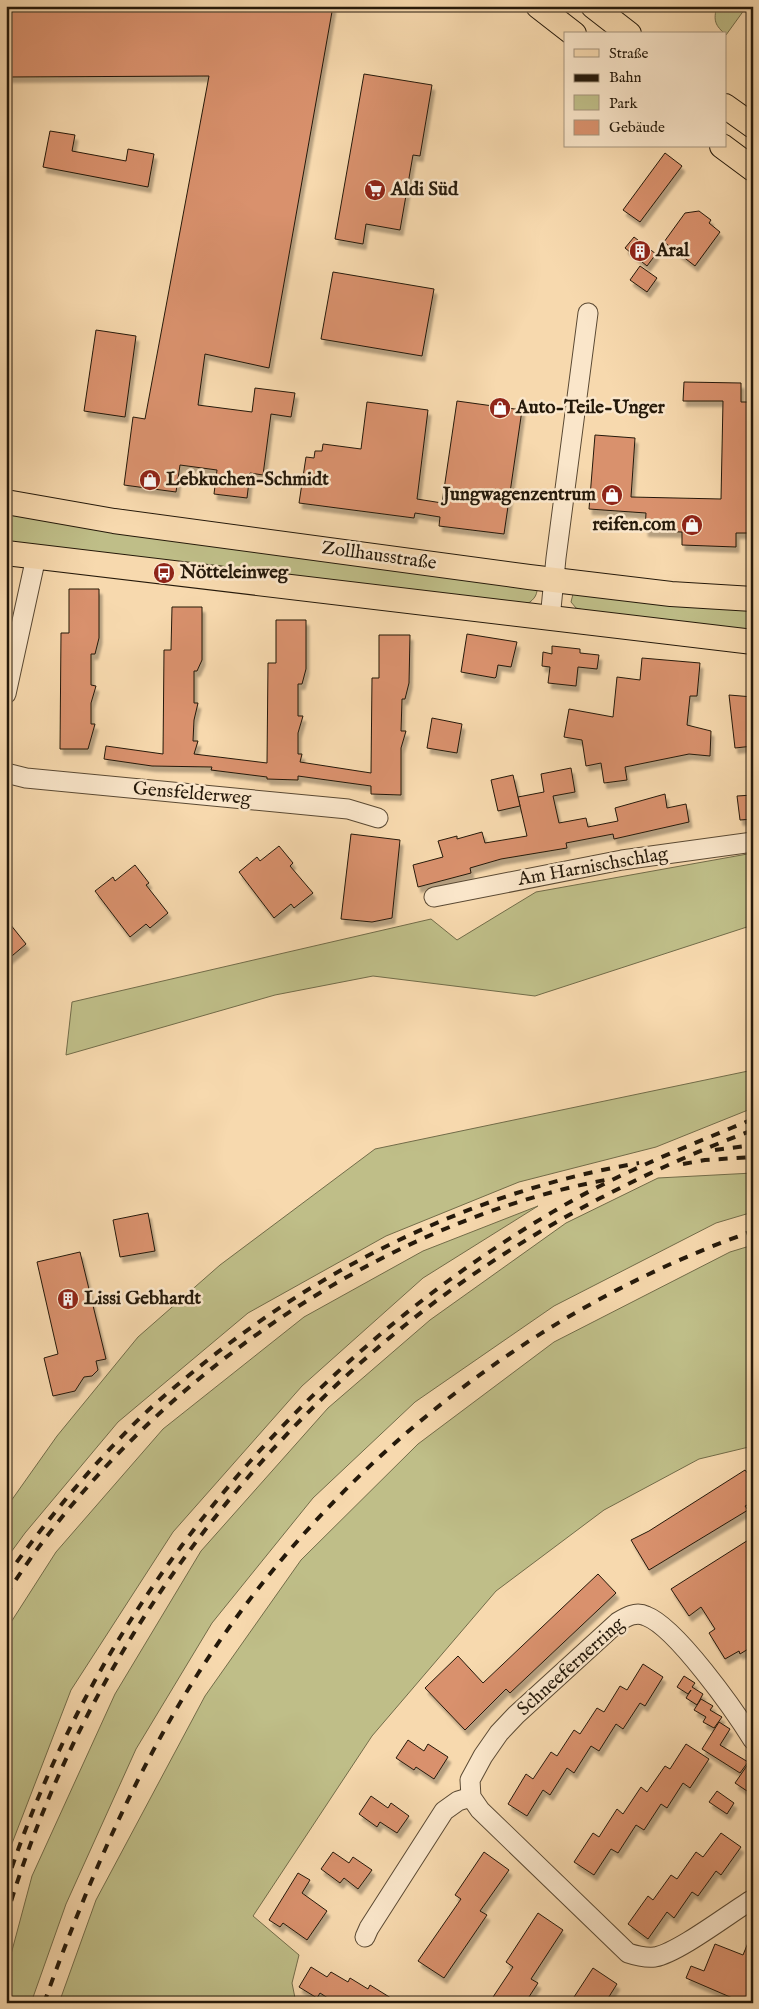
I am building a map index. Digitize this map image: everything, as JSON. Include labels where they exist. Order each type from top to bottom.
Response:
[{"type":"main road","points":[[538,6],[571,32]]},
{"type":"main road","points":[[593,6],[626,32]]},
{"type":"main road","points":[[726,107],[753,126]]},
{"type":"main road","points":[[725,148],[753,169]]},
{"type":"main road","name":"Zollhausstraße","points":[[6,502],[104,519],[554,580],[671,594],[753,599]]},
{"type":"main road","points":[[6,553],[753,642]]},
{"type":"street","points":[[550,619],[588,313]]},
{"type":"street","points":[[6,694],[36,557]]},
{"type":"street","name":"Gensfelderweg","points":[[6,773],[26,778],[348,809],[378,818]]},
{"type":"street","name":"Am Harnischschlag","points":[[434,897],[622,860],[753,842]]},
{"type":"street","name":"Schneefernerring","points":[[471,1797],[470,1780],[483,1756],[500,1733],[516,1715],[618,1622],[630,1615],[644,1615],[657,1622],[675,1638],[711,1681],[753,1740]]},
{"type":"street","points":[[365,1937],[444,1812],[458,1801],[471,1797],[480,1810],[628,1953],[642,1958],[657,1957],[673,1950],[753,1899]]},
{"type":"green space","points":[[717,6],[747,6],[726,35],[726,32],[719,28],[715,15]]},
{"type":"green space","points":[[6,504],[537,585],[537,591],[534,598],[527,604],[6,546]]},
{"type":"green space","points":[[582,589],[753,604],[753,632],[594,613],[576,608],[571,602],[573,594]]},
{"type":"green space","points":[[753,853],[753,925],[535,996],[373,976],[275,995],[66,1055],[72,1002],[431,919],[457,940],[536,892]]},
{"type":"green space","points":[[753,1070],[753,1108],[656,1147],[519,1182],[386,1236],[248,1313],[118,1422],[25,1533],[6,1559],[6,1508],[57,1436],[138,1337],[220,1265],[375,1149]]},
{"type":"green space","points":[[753,1173],[753,1212],[716,1223],[554,1306],[415,1402],[313,1498],[212,1623],[136,1749],[66,1904],[31,2003],[6,2003],[6,1973],[32,1876],[115,1694],[201,1551],[328,1408],[430,1320],[566,1223],[658,1178]]},
{"type":"green space","points":[[538,1206],[423,1278],[302,1386],[173,1532],[71,1690],[6,1859],[6,1630],[56,1552],[163,1429],[304,1317],[423,1251]]},
{"type":"green space","points":[[753,1245],[753,1446],[699,1459],[604,1510],[496,1591],[372,1736],[253,1916],[299,1955],[292,1983],[296,2003],[59,2003],[96,1900],[205,1696],[301,1560],[418,1444],[554,1342],[730,1252]]},
{"type":"building","points":[[6,6],[333,6],[269,368],[205,354],[198,405],[252,412],[255,388],[295,393],[291,417],[271,414],[263,475],[250,473],[247,498],[214,494],[217,470],[180,465],[176,492],[124,485],[133,417],[145,419],[209,76],[6,77]]},
{"type":"building","name":"Aldi Süd","points":[[364,74],[432,85],[420,156],[413,155],[400,230],[366,224],[363,244],[335,239]]},
{"type":"building","points":[[50,131],[75,135],[72,151],[126,161],[128,149],[154,154],[148,187],[43,167]]},
{"type":"building","points":[[665,153],[682,166],[640,222],[623,210]]},
{"type":"building","name":"Aral","points":[[699,211],[711,220],[709,223],[720,232],[695,266],[664,242],[685,213]]},
{"type":"building","name":"Aral","points":[[634,237],[656,254],[647,266],[625,248]]},
{"type":"building","points":[[640,266],[657,278],[647,292],[630,280]]},
{"type":"building","points":[[333,272],[434,289],[422,356],[321,339]]},
{"type":"building","points":[[96,330],[136,336],[125,417],[84,411]]},
{"type":"building","points":[[684,382],[741,383],[741,402],[753,402],[753,533],[736,533],[736,547],[682,545],[682,532],[645,531],[646,513],[589,509],[595,435],[635,438],[631,497],[721,499],[723,401],[683,401]]},
{"type":"building","points":[[457,401],[522,410],[504,534],[439,526],[440,517],[415,513],[414,518],[299,503],[306,457],[314,458],[315,451],[322,451],[323,444],[361,449],[367,402],[428,410],[417,499],[442,503]]},
{"type":"building","points":[[69,589],[99,589],[99,638],[95,654],[91,654],[91,685],[96,686],[91,703],[91,724],[95,724],[88,749],[60,749],[61,633],[69,633]]},
{"type":"building","points":[[172,607],[202,607],[202,660],[197,671],[194,671],[194,703],[198,703],[194,720],[193,741],[198,741],[194,754],[267,763],[268,663],[276,663],[276,620],[306,620],[306,669],[302,684],[298,684],[298,716],[303,716],[298,733],[298,754],[302,754],[300,762],[371,773],[372,678],[379,678],[379,635],[410,635],[409,683],[405,699],[402,699],[401,731],[406,731],[401,748],[401,795],[371,794],[371,786],[298,776],[298,780],[267,779],[267,777],[211,770],[212,767],[152,766],[104,759],[106,746],[163,754],[164,650],[171,650]]},
{"type":"building","points":[[467,634],[517,642],[511,667],[498,665],[495,678],[461,672]]},
{"type":"building","points":[[552,646],[580,649],[580,653],[599,655],[597,669],[578,667],[576,686],[548,683],[550,667],[542,666],[543,652],[552,654]]},
{"type":"building","points":[[642,658],[700,663],[697,696],[690,696],[687,725],[711,731],[710,756],[689,754],[625,767],[627,780],[604,783],[601,763],[586,766],[582,740],[564,737],[569,709],[613,717],[617,677],[640,680]]},
{"type":"building","points":[[729,695],[753,697],[753,746],[735,748]]},
{"type":"building","points":[[432,718],[462,724],[457,753],[427,748]]},
{"type":"building","points":[[571,768],[575,792],[553,796],[559,823],[586,818],[588,827],[618,821],[615,808],[665,794],[667,808],[686,804],[689,822],[614,839],[613,834],[566,843],[567,848],[501,859],[470,868],[471,873],[418,887],[413,865],[443,857],[438,841],[457,836],[457,839],[482,832],[485,843],[527,836],[518,797],[544,792],[541,774]]},
{"type":"building","points":[[513,775],[520,806],[498,811],[491,780]]},
{"type":"building","points":[[753,795],[753,819],[740,820],[737,796]]},
{"type":"building","points":[[351,834],[400,840],[392,918],[372,922],[341,919]]},
{"type":"building","points":[[279,846],[293,863],[290,866],[313,893],[294,908],[291,904],[274,918],[239,872],[257,857],[260,861]]},
{"type":"building","points":[[135,865],[149,883],[146,885],[168,913],[150,928],[146,924],[130,937],[95,891],[113,877],[115,881]]},
{"type":"building","points":[[6,919],[26,944],[6,961]]},
{"type":"building","points":[[148,1213],[155,1251],[120,1257],[113,1220]]},
{"type":"building","name":"Lissi Gebhardt","points":[[80,1252],[106,1359],[96,1361],[98,1370],[92,1376],[84,1377],[75,1391],[53,1396],[44,1358],[58,1354],[37,1262]]},
{"type":"building","points":[[745,1470],[753,1480],[753,1502],[745,1506],[748,1510],[649,1570],[631,1540],[649,1531]]},
{"type":"building","points":[[753,1537],[753,1646],[740,1654],[739,1651],[725,1659],[709,1633],[715,1629],[701,1607],[689,1616],[671,1589]]},
{"type":"building","points":[[598,1574],[616,1593],[510,1693],[506,1689],[465,1730],[425,1688],[458,1656],[483,1683]]},
{"type":"building","points":[[643,1664],[663,1677],[645,1706],[640,1703],[623,1729],[616,1724],[599,1751],[591,1746],[574,1773],[567,1768],[550,1795],[543,1790],[527,1816],[508,1804],[526,1774],[533,1779],[551,1752],[557,1756],[574,1730],[580,1734],[597,1708],[604,1712],[620,1686],[627,1690]]},
{"type":"building","points":[[684,1676],[695,1683],[692,1687],[703,1694],[697,1705],[686,1698],[691,1690],[688,1694],[677,1687]]},
{"type":"building","points":[[701,1699],[713,1706],[710,1710],[722,1717],[714,1728],[703,1722],[706,1717],[694,1710]]},
{"type":"building","points":[[719,1722],[730,1729],[720,1745],[748,1762],[740,1773],[702,1749]]},
{"type":"building","points":[[408,1740],[424,1751],[428,1744],[448,1757],[434,1779],[416,1767],[414,1770],[396,1758]]},
{"type":"building","points":[[686,1744],[709,1759],[690,1788],[683,1783],[667,1808],[661,1804],[644,1830],[636,1825],[618,1853],[611,1849],[594,1875],[574,1862],[593,1833],[599,1837],[617,1809],[623,1814],[641,1787],[647,1792],[665,1766],[670,1769]]},
{"type":"building","points":[[753,1757],[753,1795],[735,1783]]},
{"type":"building","points":[[717,1791],[734,1803],[727,1814],[709,1802]]},
{"type":"building","points":[[371,1796],[388,1808],[391,1803],[409,1816],[397,1833],[380,1822],[377,1827],[359,1814]]},
{"type":"building","points":[[721,1833],[741,1847],[721,1875],[716,1871],[698,1896],[692,1892],[674,1918],[667,1912],[648,1939],[628,1924],[648,1896],[653,1900],[671,1875],[677,1879],[696,1852],[703,1857]]},
{"type":"building","points":[[333,1852],[349,1863],[353,1857],[372,1870],[358,1889],[344,1878],[340,1883],[321,1869]]},
{"type":"building","points":[[484,1852],[509,1870],[480,1911],[487,1915],[444,1978],[418,1961],[461,1899],[455,1895]]},
{"type":"building","points":[[298,1873],[310,1880],[302,1893],[327,1911],[307,1940],[283,1923],[280,1927],[269,1920]]},
{"type":"building","points":[[538,1913],[563,1930],[531,1979],[538,1983],[525,2003],[489,2003],[513,1967],[506,1962]]},
{"type":"building","points":[[752,1933],[753,2003],[744,2003],[686,1978],[691,1966],[704,1971],[715,1944],[743,1955]]},
{"type":"building","points":[[311,1967],[327,1977],[331,1972],[348,1982],[350,1978],[368,1989],[370,1985],[399,2003],[345,2003],[336,1998],[334,2002],[320,1993],[317,1998],[299,1987]]},
{"type":"building","points":[[593,1968],[617,1984],[605,2003],[582,2003],[574,1997]]},
{"type":"railway","points":[[6,1885],[46,1781],[95,1681],[153,1586],[220,1497],[294,1415],[375,1339],[463,1270],[556,1210],[628,1172],[753,1119]]},
{"type":"railway","points":[[6,1918],[35,1832],[71,1749],[113,1669],[160,1592],[214,1519],[272,1450],[336,1385],[404,1326],[444,1295],[527,1239],[571,1214],[660,1169],[706,1148],[753,1130]]},
{"type":"railway","points":[[715,1150],[753,1145]]},
{"type":"railway","points":[[683,1164],[705,1160],[753,1157]]},
{"type":"railway","points":[[6,1577],[79,1483],[146,1412],[204,1363],[252,1327],[303,1293],[355,1262],[409,1235],[465,1212],[522,1191],[580,1175],[639,1163]]},
{"type":"railway","points":[[6,1595],[59,1521],[120,1451],[190,1387],[265,1329],[346,1278],[430,1235],[517,1202],[605,1180]]},
{"type":"railway","points":[[44,2003],[76,1918],[112,1833],[132,1791],[175,1711],[199,1672],[251,1598],[308,1529],[372,1464],[440,1405],[512,1352],[589,1305],[669,1265],[753,1231]]},
{"type":"place","name":"Aldi Süd","points":[[375,190]]},
{"type":"place","name":"Aral","points":[[640,251]]},
{"type":"place","name":"Auto-Teile-Unger","points":[[500,408]]},
{"type":"place","name":"Lebkuchen-Schmidt","points":[[150,480]]},
{"type":"place","name":"Jungwagenzentrum","points":[[612,495]]},
{"type":"place","name":"reifen.com","points":[[692,525]]},
{"type":"place","name":"Nötteleinweg","points":[[164,573]]},
{"type":"place","name":"Lissi Gebhardt","points":[[68,1299]]}]
